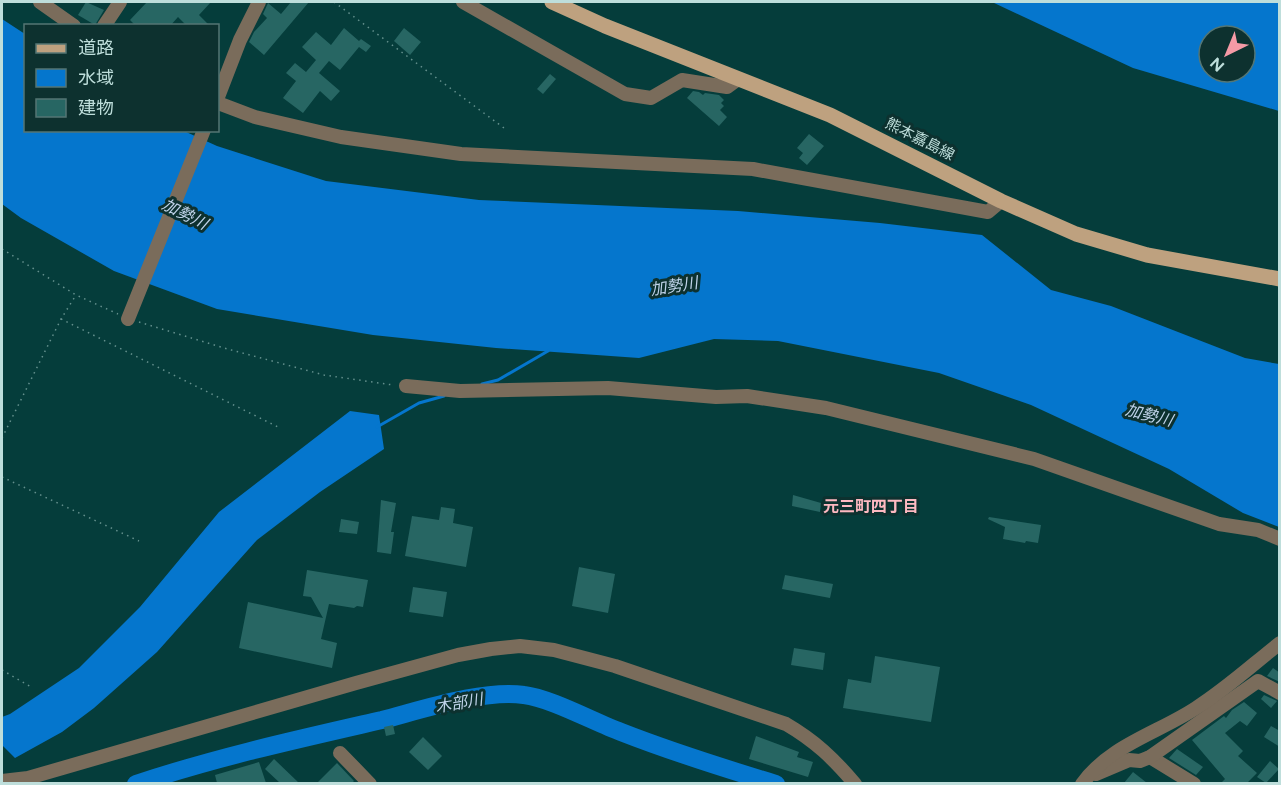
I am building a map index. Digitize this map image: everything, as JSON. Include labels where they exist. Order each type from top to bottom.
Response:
[{"type":"main road","name":"熊本嘉島線","points":[[552,2],[606,26],[830,115],[1001,201],[1052,224],[1109,245],[1165,258],[1280,279]]},
{"type":"street","points":[[40,2],[71,24]]},
{"type":"street","points":[[105,24],[120,2]]},
{"type":"street","points":[[464,2],[625,94],[651,98],[682,80],[727,87],[738,79]]},
{"type":"street","points":[[219,95],[254,4]]},
{"type":"street","points":[[219,103],[255,117],[341,137],[461,154],[753,170],[988,212],[1001,201]]},
{"type":"street","points":[[128,319],[203,132]]},
{"type":"street","points":[[406,386],[460,391],[608,388],[716,397],[747,396],[826,408],[1034,459],[1219,524],[1258,530],[1280,539]]},
{"type":"street","points":[[1084,781],[1106,761],[1135,740],[1195,709],[1280,643]]},
{"type":"street","points":[[2,781],[28,778],[356,683],[459,656],[520,646],[554,650],[615,666],[786,724],[809,737],[832,756],[855,783]]},
{"type":"street","points":[[1084,781],[1129,760],[1140,761],[1150,757],[1258,681],[1280,693]]},
{"type":"street","points":[[340,753],[369,783]]},
{"type":"street","points":[[1150,757],[1194,783]]},
{"type":"path","points":[[334,2],[504,128]]},
{"type":"path","points":[[2,249],[76,295],[128,319],[324,375],[406,386]]},
{"type":"path","points":[[2,438],[61,319],[76,295]]},
{"type":"path","points":[[61,319],[280,428]]},
{"type":"path","points":[[2,477],[139,541]]},
{"type":"path","points":[[2,670],[33,688]]},
{"type":"water","points":[[992,2],[1279,2],[1279,111],[1133,68]]},
{"type":"water","name":"加勢川","points":[[2,19],[24,33],[24,132],[186,132],[217,146],[326,181],[479,200],[738,211],[880,223],[982,235],[1051,290],[1111,306],[1245,358],[1279,364],[1279,527],[1243,513],[1169,469],[1031,405],[939,373],[778,341],[714,339],[639,358],[496,348],[373,335],[217,309],[114,271],[21,218],[2,204]]},
{"type":"water","points":[[350,411],[379,415],[384,449],[320,492],[257,540],[157,652],[94,708],[62,732],[15,758],[2,745],[2,717],[79,668],[140,607],[219,512]]},
{"type":"building","points":[[86,2],[104,10],[96,24],[78,15]]},
{"type":"building","points":[[147,2],[211,2],[199,15],[208,24],[185,24],[178,17],[172,24],[134,24],[130,20]]},
{"type":"building","points":[[291,2],[309,2],[264,55],[249,42],[254,32],[267,18],[263,14],[268,3],[281,14]]},
{"type":"building","points":[[344,28],[359,41],[361,39],[371,46],[366,52],[359,47],[340,70],[329,61],[319,73],[340,91],[331,101],[320,91],[303,113],[283,98],[296,81],[286,73],[295,63],[306,72],[316,60],[302,47],[316,32],[331,45]]},
{"type":"building","points":[[404,28],[421,42],[410,55],[394,41]]},
{"type":"building","points":[[550,74],[556,79],[543,94],[537,89]]},
{"type":"building","points":[[693,91],[703,95],[705,93],[719,95],[724,100],[721,103],[724,106],[720,110],[727,117],[719,126],[687,98]]},
{"type":"building","points":[[809,134],[824,146],[807,165],[799,158],[803,153],[797,148]]},
{"type":"building","points":[[793,495],[821,503],[820,512],[792,506]]},
{"type":"building","points":[[381,500],[396,503],[391,532],[394,532],[391,554],[377,552]]},
{"type":"building","points":[[441,507],[455,509],[453,523],[473,527],[466,567],[405,556],[412,516],[439,520]]},
{"type":"building","points":[[989,517],[1041,525],[1038,543],[1003,539],[1005,527],[988,519]]},
{"type":"building","points":[[341,519],[359,522],[357,534],[339,532]]},
{"type":"building","points":[[579,567],[615,574],[608,613],[572,606]]},
{"type":"building","points":[[307,570],[368,580],[363,607],[329,604],[321,639],[337,643],[332,668],[239,648],[248,602],[323,618],[311,597],[303,596]]},
{"type":"building","points":[[785,575],[833,584],[830,598],[782,589]]},
{"type":"building","points":[[413,587],[447,592],[443,617],[409,612]]},
{"type":"building","points":[[794,648],[825,653],[823,670],[791,665]]},
{"type":"building","points":[[875,656],[940,667],[931,722],[843,708],[848,679],[871,683]]},
{"type":"building","points":[[1273,668],[1280,673],[1280,682],[1267,676]]},
{"type":"building","points":[[1264,695],[1277,701],[1271,708],[1261,699]]},
{"type":"building","points":[[1244,702],[1257,713],[1247,726],[1240,721],[1225,733],[1243,751],[1238,756],[1257,773],[1247,783],[1221,783],[1225,779],[1192,740],[1224,716],[1226,718],[1232,710]]},
{"type":"building","points":[[393,725],[395,734],[386,736],[384,727]]},
{"type":"building","points":[[1271,726],[1280,731],[1280,747],[1264,737]]},
{"type":"building","points":[[756,736],[799,752],[797,757],[813,762],[808,777],[749,759]]},
{"type":"building","points":[[423,737],[442,756],[428,770],[409,752]]},
{"type":"building","points":[[1177,749],[1203,767],[1196,775],[1169,758]]},
{"type":"building","points":[[274,759],[299,783],[280,783],[265,769]]},
{"type":"building","points":[[1270,761],[1279,769],[1266,783],[1257,777]]},
{"type":"building","points":[[259,762],[266,783],[217,783],[215,775]]},
{"type":"building","points":[[337,763],[354,781],[352,783],[317,783]]},
{"type":"building","points":[[1133,772],[1147,783],[1124,783]]},
{"type":"waterway","points":[[482,384],[498,380],[548,351]]},
{"type":"waterway","points":[[377,427],[419,403],[444,396]]},
{"type":"waterway","name":"木部川","points":[[136,784],[289,741],[434,706],[490,695],[508,694],[535,697],[659,746],[776,784]]},
{"type":"district","name":"元三町四丁目","points":[[871,506]]}]
